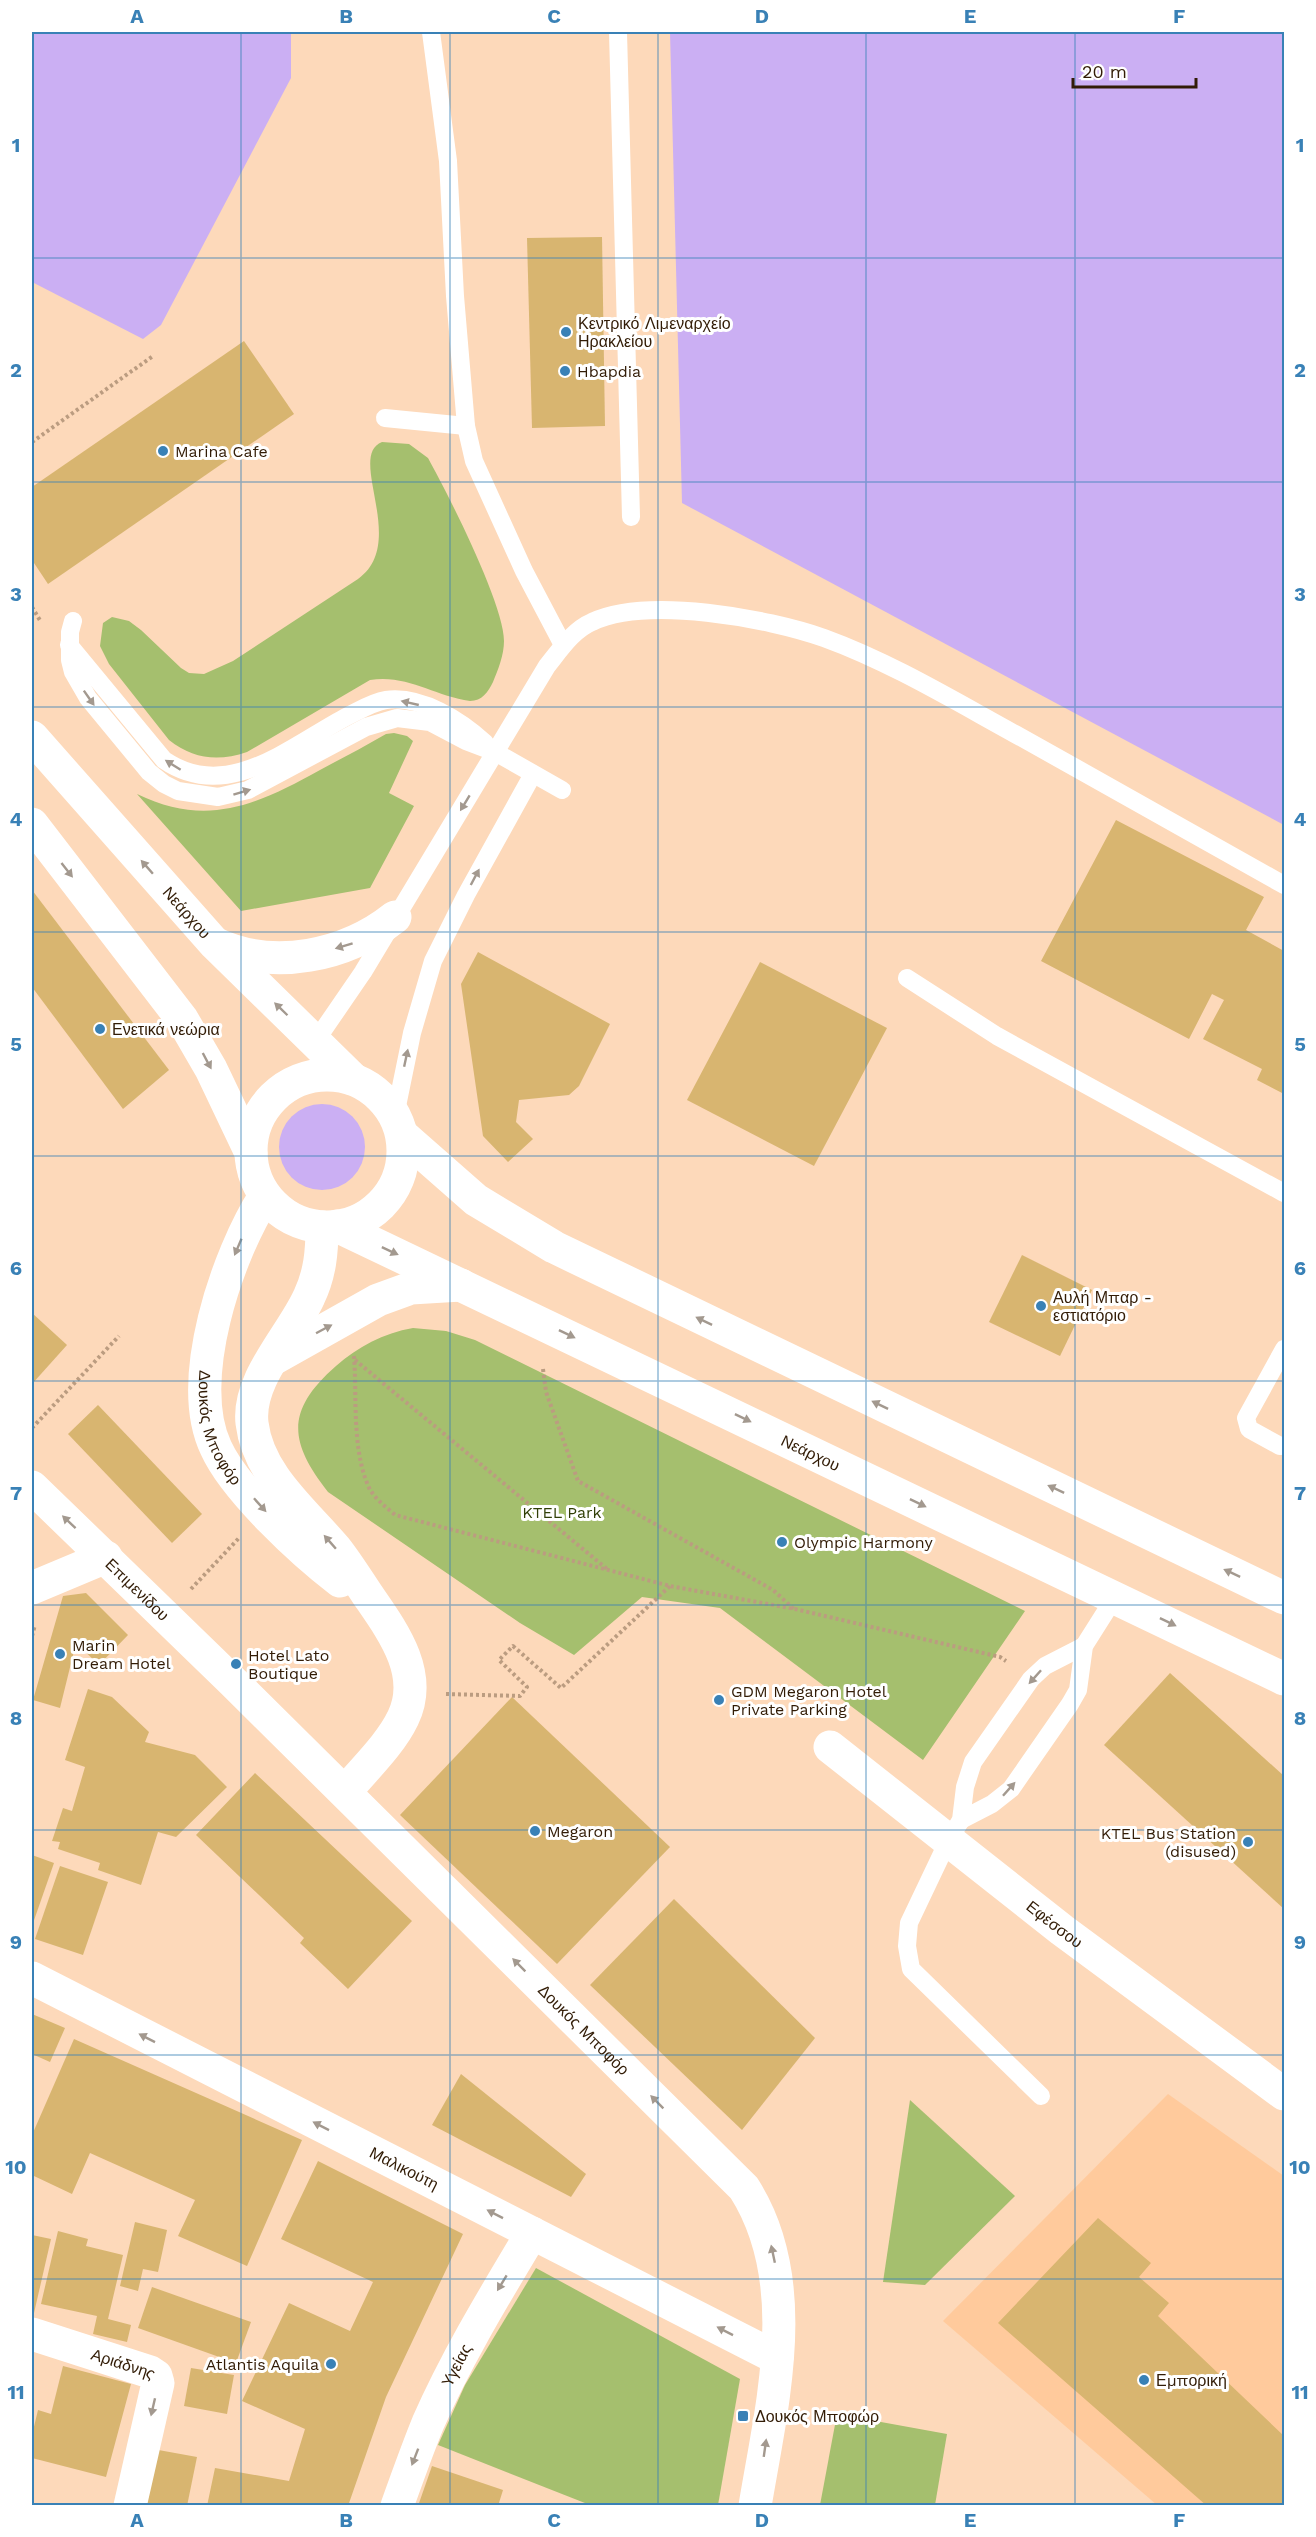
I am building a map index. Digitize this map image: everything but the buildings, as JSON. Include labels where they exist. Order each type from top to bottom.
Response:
[{"type":"street","name":"Νεάρχου","points":[[32,737],[215,944],[353,1079]]},
{"type":"street","points":[[32,824],[182,1019],[211,1069],[251,1153]]},
{"type":"street","points":[[215,944],[254,956],[301,956],[358,942],[395,917]]},
{"type":"street","points":[[400,1132],[400,1175],[380,1206],[364,1218],[330,1227],[309,1225],[284,1214],[265,1196],[255,1176],[251,1153],[253,1132],[261,1113],[282,1089],[300,1079],[321,1074],[353,1079],[378,1093],[400,1132],[476,1200],[554,1247],[1284,1598]]},
{"type":"street","name":"Δουκός Μποφόρ","points":[[265,1196],[246,1228],[225,1278],[215,1320],[204,1394],[207,1422],[220,1456],[265,1511],[330,1573],[376,1607]]},
{"type":"street","name":"Νεάρχου","points":[[330,1227],[463,1285],[1284,1678]]},
{"type":"street","name":"Δουκός Μποφόρ","points":[[330,1227],[310,1297],[273,1359],[254,1398],[252,1421],[259,1450],[270,1472],[343,1558],[404,1654],[409,1694],[405,1715],[399,1726],[345,1792],[744,2188],[760,2217],[772,2249],[778,2298],[777,2358],[755,2505]]},
{"type":"street","points":[[273,1359],[378,1300],[411,1288],[463,1285]]},
{"type":"street","name":"Επιμενίδου","points":[[32,1487],[345,1792]]},
{"type":"street","points":[[32,1588],[106,1557]]},
{"type":"street","name":"Εφέσσου","points":[[830,1747],[954,1830],[1062,1930],[1283,2091]]},
{"type":"street","name":"Μαλικούτη","points":[[32,1978],[777,2358]]},
{"type":"street","name":"Υγείας","points":[[397,2505],[443,2391],[484,2314],[532,2233]]},
{"type":"street","name":"Αριάδνης","points":[[32,2334],[150,2372],[156,2376],[158,2383],[129,2505]]},
{"type":"lane","points":[[431,32],[448,160],[455,296],[466,426],[479,474],[533,589],[563,645]]},
{"type":"lane","points":[[618,32],[632,517]]},
{"type":"lane","points":[[386,418],[466,426]]},
{"type":"lane","points":[[315,1042],[353,988],[534,685],[563,645],[589,623],[623,612],[644,610],[731,617],[777,625],[824,638],[940,692],[1284,885]]},
{"type":"lane","points":[[73,621],[69,645],[94,672],[150,746],[177,768],[194,774],[222,777],[246,771],[271,760],[352,714],[389,699],[416,704],[452,717],[495,752],[562,790]]},
{"type":"lane","points":[[400,1132],[412,1033],[433,961],[533,774]]},
{"type":"lane","points":[[907,978],[997,1036],[1284,1193]]},
{"type":"lane","points":[[1280,1446],[1249,1429],[1245,1423],[1284,1349]]},
{"type":"lane","points":[[954,1830],[1011,1789],[1070,1704],[1077,1690],[1084,1646],[1115,1596]]},
{"type":"lane","points":[[1041,2096],[910,1969],[907,1946],[909,1923],[954,1830],[974,1762],[1031,1679],[1045,1666],[1084,1646]]},
{"type":"path","points":[[32,442],[153,356]]},
{"type":"path","points":[[32,1428],[119,1336]]},
{"type":"path","points":[[610,1572],[354,1359],[360,1457],[367,1485],[376,1499],[395,1515],[610,1572],[670,1586],[795,1609],[1000,1657],[1031,1679]]},
{"type":"path","points":[[543,1369],[546,1392],[578,1481],[773,1590],[790,1602],[795,1609]]},
{"type":"path","points":[[197,1581],[265,1511]]},
{"type":"path","points":[[409,1694],[520,1695],[527,1687],[499,1660],[513,1646],[561,1688],[670,1586]]},
{"type":"shaded area","points":[[32,32],[291,32],[291,78],[161,325],[143,339],[32,282]]},
{"type":"shaded area","points":[[670,32],[1284,32],[1284,825],[682,503]]},
{"type":"shaded area","points":[[322,1104],[339,1107],[353,1116],[362,1130],[365,1147],[362,1164],[353,1178],[339,1187],[322,1190],[305,1187],[291,1178],[282,1164],[279,1147],[282,1130],[291,1116],[305,1107]]},
{"type":"shaded area","points":[[1168,2094],[1284,2176],[1284,2505],[1157,2505],[943,2321]]},
{"type":"green space","points":[[382,442],[409,444],[428,458],[485,576],[502,624],[504,641],[500,662],[489,689],[481,698],[470,701],[396,680],[370,680],[247,752],[226,757],[206,757],[187,751],[169,740],[109,664],[100,646],[103,623],[112,617],[129,621],[189,673],[204,674],[233,661],[358,579],[372,563],[378,544],[379,524],[370,464],[373,450]]},
{"type":"green space","points":[[386,734],[407,736],[413,741],[389,793],[414,806],[370,888],[241,911],[137,794],[186,810],[209,811],[231,808],[275,793]]},
{"type":"green space","name":"KTEL Park","points":[[413,1328],[446,1331],[475,1340],[1025,1611],[923,1760],[720,1608],[642,1597],[574,1655],[520,1623],[328,1492],[305,1457],[298,1426],[308,1397],[320,1382],[336,1366],[362,1347],[391,1333]]},
{"type":"green space","points":[[910,2100],[1015,2196],[925,2285],[883,2282]]},
{"type":"green space","points":[[536,2268],[740,2379],[718,2505],[590,2505],[438,2445],[465,2385]]},
{"type":"green space","points":[[837,2414],[947,2434],[935,2505],[820,2505]]},
{"type":"place","name":"Κεντρικό Λιμεναρχείο Ηρακλείου","points":[[566,332]]},
{"type":"place","name":"Hbapdia","points":[[565,371]]},
{"type":"place","name":"Marina Cafe","points":[[163,451]]},
{"type":"place","name":"Ενετικά νεώρια","points":[[100,1029]]},
{"type":"place","name":"Αυλή Μπαρ - εστιατόριο","points":[[1041,1306]]},
{"type":"place","name":"Olympic Harmony","points":[[782,1542]]},
{"type":"place","name":"Marin Dream Hotel","points":[[60,1654]]},
{"type":"place","name":"Hotel Lato Boutique","points":[[236,1664]]},
{"type":"place","name":"GDM Megaron Hotel Private Parking","points":[[719,1700]]},
{"type":"place","name":"Megaron","points":[[535,1831]]},
{"type":"place","name":"KTEL Bus Station (disused)","points":[[1248,1842]]},
{"type":"place","name":"Atlantis Aquila","points":[[331,2364]]},
{"type":"place","name":"Εμπορική","points":[[1144,2380]]},
{"type":"place","name":"Δουκός Μποφώρ","points":[[743,2416]]}]
